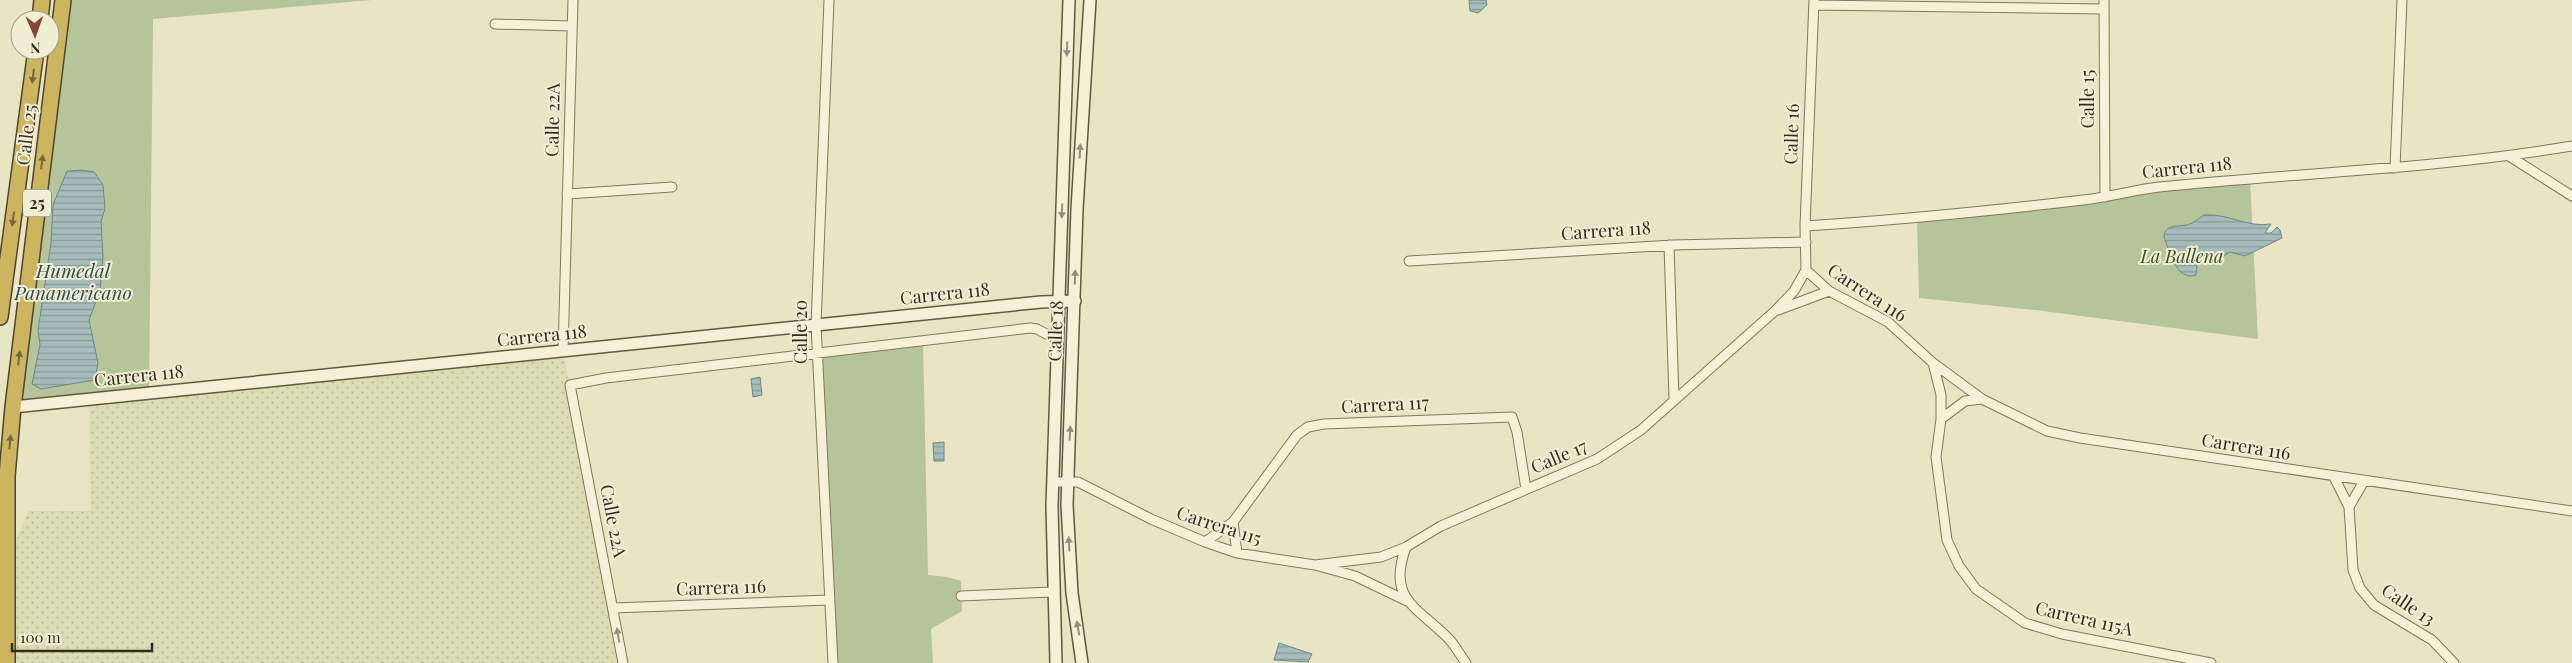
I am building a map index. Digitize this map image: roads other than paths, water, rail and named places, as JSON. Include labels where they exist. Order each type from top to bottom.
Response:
[{"type":"highway","name":"Calle 25","points":[[7,663],[7,476],[13,407],[63,0]]},
{"type":"highway","name":"Calle 25","points":[[0,317],[35,60]]},
{"type":"main road","name":"Calle 18","points":[[1056,663],[1052,592],[1053,482],[1069,0]]},
{"type":"main road","name":"Calle 18","points":[[1082,663],[1072,593],[1068,482],[1082,95],[1090,0]]},
{"type":"main road","name":"Carrera 118","points":[[13,407],[816,325],[1075,302]]},
{"type":"street","name":"Calle 22A","points":[[563,351],[570,70],[574,0]]},
{"type":"street","name":"Calle 20","points":[[829,0],[816,325],[829,600],[834,663]]},
{"type":"street","points":[[2395,168],[2402,0]]},
{"type":"street","points":[[1814,2],[2104,4]]},
{"type":"street","name":"Calle 16","points":[[1806,270],[1805,226],[1814,2]]},
{"type":"street","name":"Calle 15","points":[[2104,4],[2105,197]]},
{"type":"street","points":[[495,24],[572,26]]},
{"type":"street","name":"Carrera 118","points":[[1805,226],[1917,219],[2105,197],[2156,188],[2395,168],[2509,156],[2572,146]]},
{"type":"street","points":[[2509,156],[2572,196]]},
{"type":"street","points":[[567,194],[672,187]]},
{"type":"street","name":"Carrera 118","points":[[1409,261],[1669,245],[1806,242]]},
{"type":"street","points":[[1669,245],[1674,399]]},
{"type":"street","name":"Carrera 116","points":[[1806,270],[1829,291],[1888,322],[1934,363],[1982,399],[2047,431],[2334,477],[2572,511]]},
{"type":"street","name":"Calle 17","points":[[1315,566],[1381,557],[1406,547],[1440,526],[1597,459],[1641,430],[1776,310],[1794,291],[1806,270]]},
{"type":"street","points":[[1776,310],[1829,291]]},
{"type":"street","points":[[817,353],[1030,328],[1037,329],[1050,336]]},
{"type":"street","name":"Calle 22A","points":[[623,663],[570,385],[606,378],[817,353]]},
{"type":"street","points":[[1934,363],[1941,395],[1941,419]]},
{"type":"street","points":[[1941,419],[1965,401],[1982,399]]},
{"type":"street","name":"Carrera 117","points":[[1205,542],[1233,522],[1297,435],[1308,427],[1324,424],[1512,417],[1517,432],[1526,488]]},
{"type":"street","name":"Carrera 115A","points":[[1941,419],[1936,457],[1947,540],[1960,566],[1976,589],[2025,623],[2062,634],[2211,663]]},
{"type":"street","name":"Calle 13","points":[[2334,477],[2349,507],[2353,570],[2360,588],[2374,605],[2432,640],[2454,663]]},
{"type":"street","points":[[2349,507],[2364,481]]},
{"type":"street","name":"Carrera 115","points":[[1053,482],[1078,482],[1151,519],[1205,542],[1238,553],[1315,566],[1355,576],[1407,601]]},
{"type":"street","points":[[1233,522],[1238,553]]},
{"type":"street","points":[[1406,547],[1400,565],[1400,585],[1407,601],[1450,640],[1466,663]]},
{"type":"street","points":[[961,596],[1052,592]]},
{"type":"street","name":"Carrera 116","points":[[613,608],[829,600]]},
{"type":"water","points":[[1469,0],[1486,0],[1487,5],[1478,13],[1470,11]]},
{"type":"water","name":"Humedal Panamericano","points":[[82,170],[94,172],[103,185],[105,209],[101,221],[103,256],[100,291],[89,320],[98,363],[95,380],[41,389],[32,384],[40,345],[38,330],[51,243],[53,205],[67,171]]},
{"type":"water","points":[[2204,215],[2221,216],[2254,224],[2271,224],[2265,233],[2271,233],[2277,227],[2282,238],[2245,256],[2230,252],[2218,259],[2199,262],[2196,275],[2189,276],[2183,274],[2174,264],[2164,237],[2165,232],[2170,227],[2192,223]]},
{"type":"water","points":[[760,377],[762,395],[753,397],[751,379]]},
{"type":"water","points":[[944,442],[944,461],[934,461],[933,443]]},
{"type":"water","points":[[1279,643],[1312,654],[1308,662],[1274,660]]},
{"type":"park label","name":"La Ballena","points":[[2182,257]]}]
